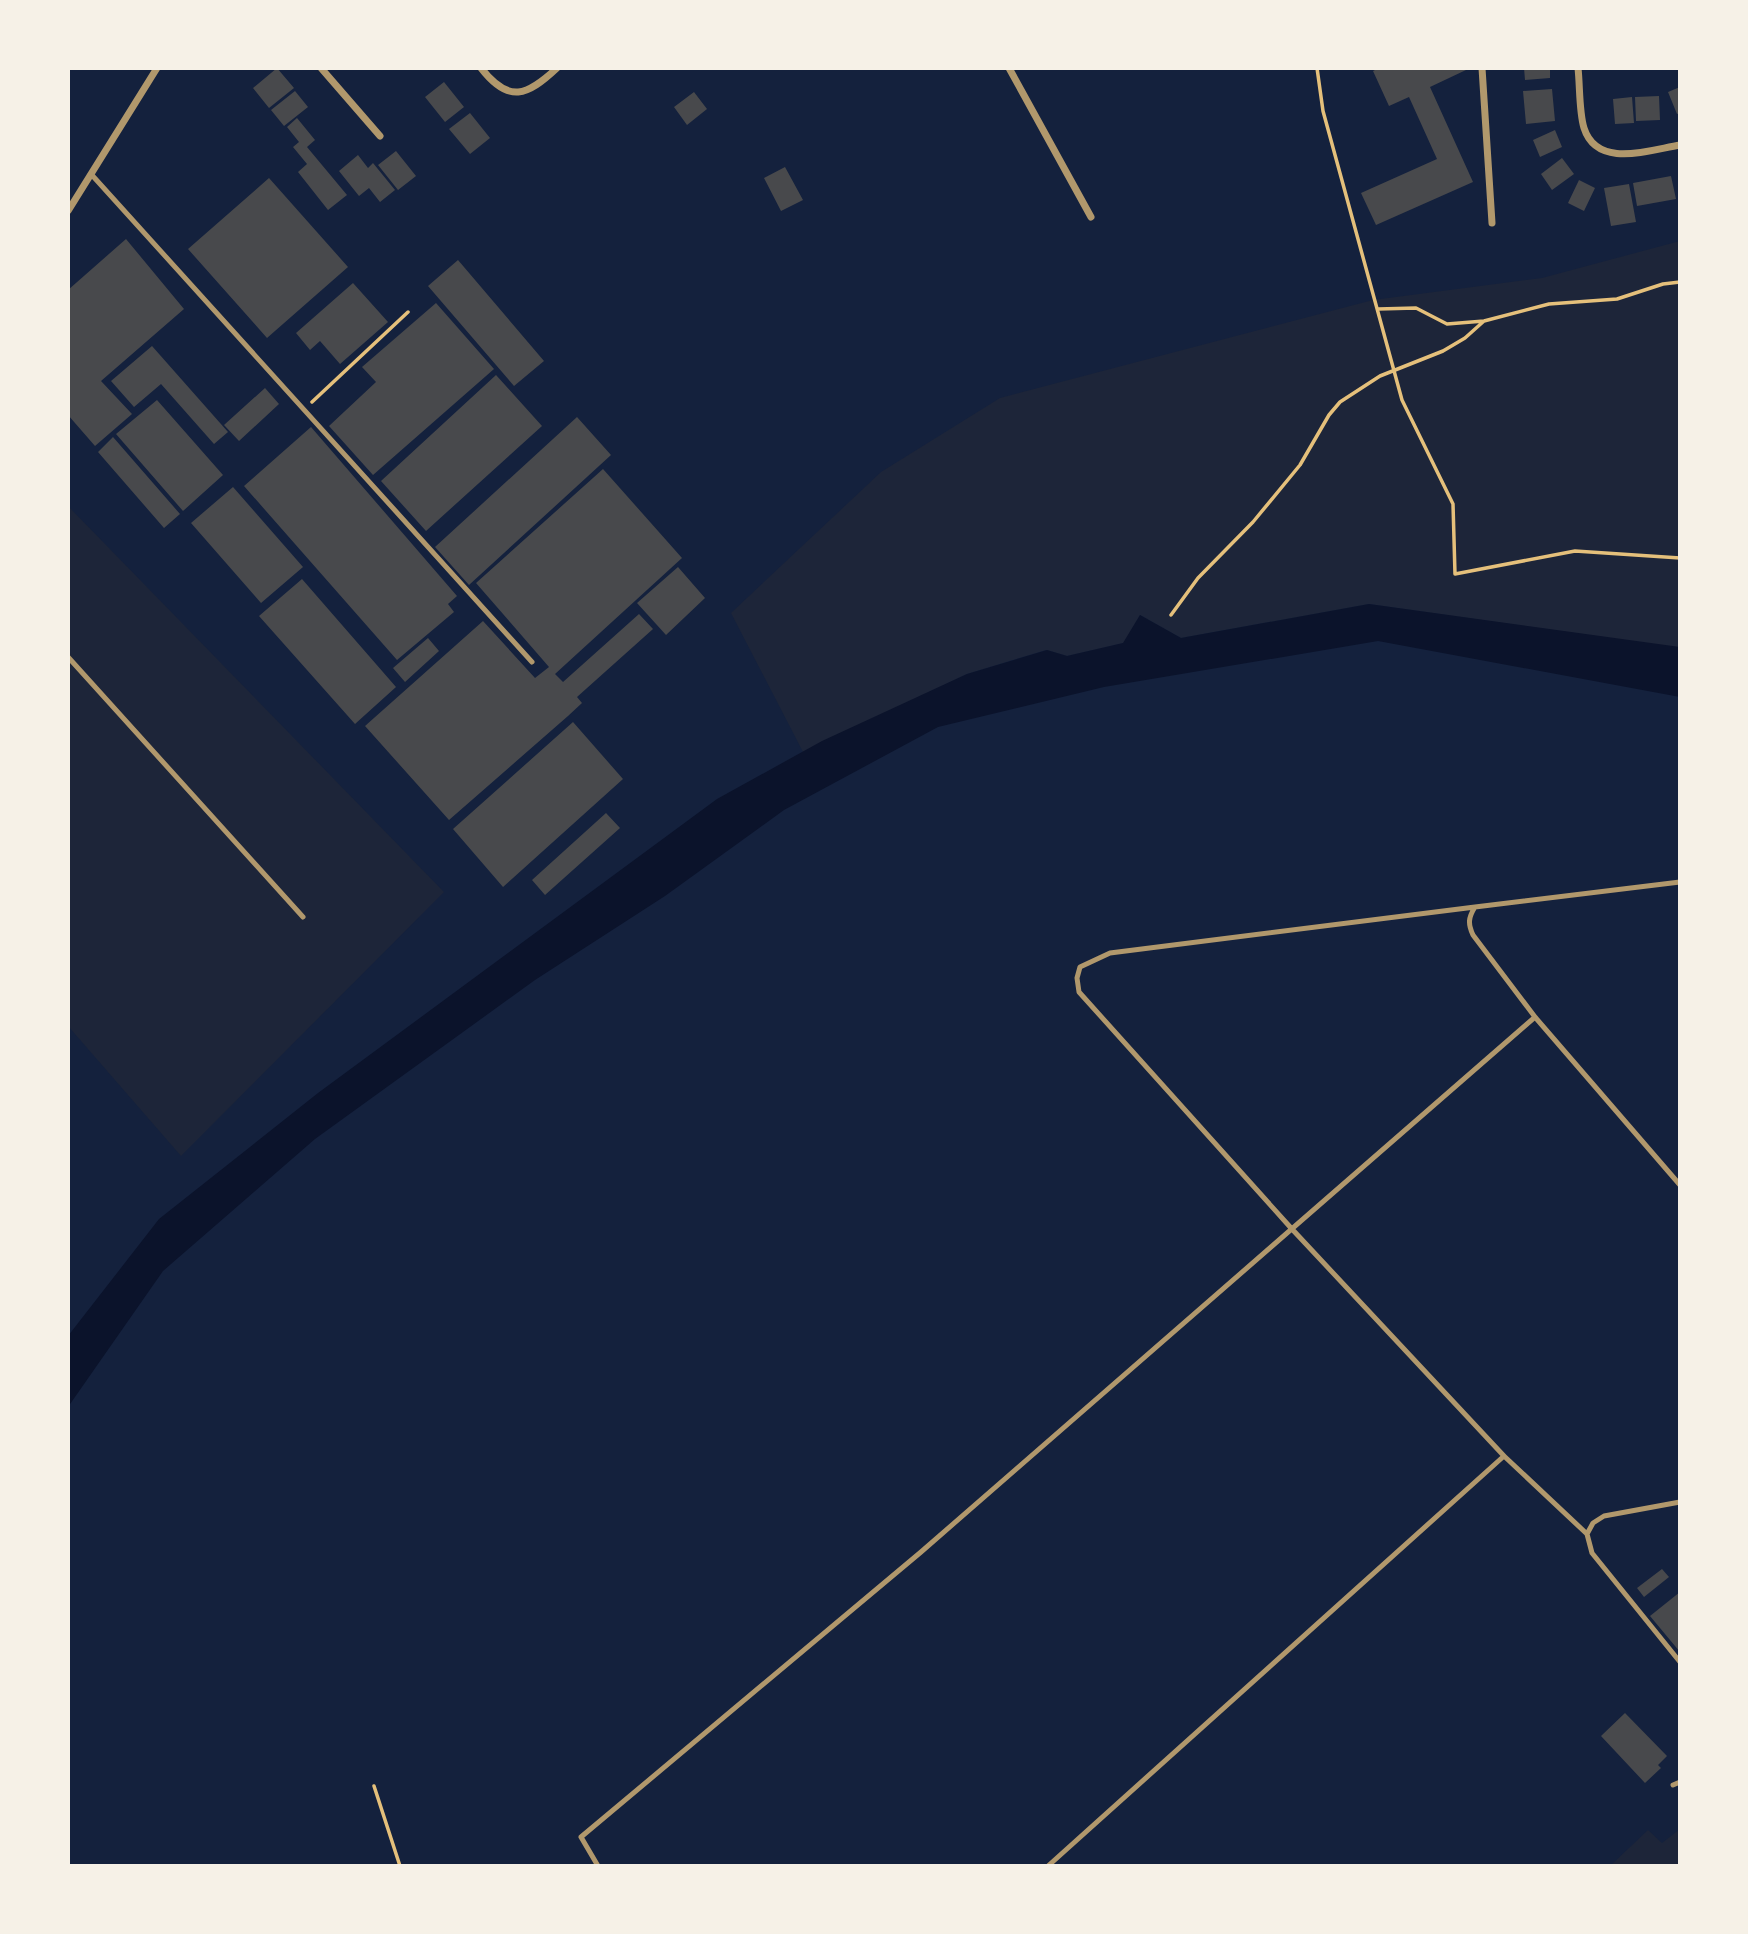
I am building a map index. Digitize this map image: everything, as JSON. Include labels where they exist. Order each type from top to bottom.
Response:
[{"type":"street","points":[[68,211],[157,68]]},
{"type":"street","points":[[321,68],[380,136]]},
{"type":"street","points":[[481,68],[495,85],[511,92],[533,89],[557,68]]},
{"type":"street","points":[[1009,68],[1091,217]]},
{"type":"street","points":[[1482,68],[1492,223]]},
{"type":"street","points":[[1578,68],[1583,125],[1588,138],[1599,149],[1619,154],[1680,145]]},
{"type":"lane","points":[[91,174],[532,662]]},
{"type":"lane","points":[[68,656],[303,917]]},
{"type":"lane","points":[[1680,882],[1110,954],[1080,967],[1077,978],[1079,992],[1292,1228],[1504,1455],[1587,1534],[1592,1553],[1680,1662]]},
{"type":"lane","points":[[1475,907],[1469,917],[1473,935],[1535,1017],[1680,1185]]},
{"type":"lane","points":[[598,1866],[581,1837],[921,1552],[1535,1017]]},
{"type":"lane","points":[[1048,1866],[1504,1455]]},
{"type":"lane","points":[[1587,1534],[1593,1523],[1604,1516],[1680,1502]]},
{"type":"path","points":[[1317,68],[1323,111],[1402,401],[1453,504],[1455,574],[1575,551],[1680,558]]},
{"type":"path","points":[[1378,309],[1416,308],[1447,324],[1484,321],[1549,304],[1616,299],[1663,284],[1680,282]]},
{"type":"path","points":[[302,410],[408,312]]},
{"type":"path","points":[[1171,615],[1198,578],[1253,522],[1300,465],[1329,415],[1340,402],[1394,369],[1443,351],[1465,338],[1484,321]]},
{"type":"path","points":[[374,1786],[400,1866]]},
{"type":"shaded area","points":[[1680,241],[1680,648],[1369,604],[1181,638],[1140,615],[1124,643],[1067,656],[1046,650],[967,674],[803,752],[731,613],[881,472],[1000,398],[1373,300],[1542,278]]},
{"type":"shaded area","points":[[68,506],[444,892],[181,1156],[68,1026]]},
{"type":"shaded area","points":[[1369,604],[1680,647],[1680,697],[1378,641],[1104,687],[938,727],[784,810],[665,896],[535,980],[315,1139],[163,1271],[68,1407],[68,1336],[159,1219],[318,1093],[717,799],[822,741],[967,674],[1047,650],[1067,656],[1123,643],[1140,615],[1181,638]]},
{"type":"shaded area","points":[[1680,1829],[1680,1866],[1610,1866],[1648,1830],[1662,1843]]},
{"type":"building","points":[[277,68],[294,88],[269,108],[253,88]]},
{"type":"building","points":[[1379,68],[1465,68],[1466,70],[1430,87],[1473,182],[1376,225],[1361,193],[1437,159],[1409,97],[1389,106],[1373,71]]},
{"type":"building","points":[[1524,68],[1550,68],[1550,78],[1525,80]]},
{"type":"building","points":[[444,82],[464,107],[445,122],[425,97]]},
{"type":"building","points":[[1680,87],[1680,113],[1677,114],[1668,92]]},
{"type":"building","points":[[1552,89],[1555,121],[1526,124],[1523,91]]},
{"type":"building","points":[[295,91],[308,107],[284,126],[271,110]]},
{"type":"building","points":[[694,92],[707,109],[687,125],[674,107]]},
{"type":"building","points":[[1659,96],[1660,120],[1636,121],[1635,97]]},
{"type":"building","points":[[1632,97],[1634,123],[1615,124],[1613,99]]},
{"type":"building","points":[[470,113],[490,138],[470,154],[449,129]]},
{"type":"building","points":[[297,118],[315,140],[307,147],[347,195],[328,210],[298,172],[307,164],[293,147],[299,142],[287,127]]},
{"type":"building","points":[[1555,130],[1562,147],[1540,157],[1533,140]]},
{"type":"building","points":[[396,151],[416,176],[398,190],[378,165]]},
{"type":"building","points":[[358,155],[368,168],[373,163],[395,190],[380,202],[369,188],[359,196],[339,171]]},
{"type":"building","points":[[1562,158],[1574,174],[1552,190],[1541,174]]},
{"type":"building","points":[[785,167],[803,200],[781,211],[764,178]]},
{"type":"building","points":[[1671,176],[1676,199],[1637,206],[1633,183]]},
{"type":"building","points":[[269,178],[348,267],[267,338],[188,249]]},
{"type":"building","points":[[1579,180],[1595,188],[1584,211],[1568,203]]},
{"type":"building","points":[[1629,184],[1636,222],[1611,226],[1604,188]]},
{"type":"building","points":[[126,239],[184,309],[101,381],[132,414],[95,446],[68,415],[68,290]]},
{"type":"building","points":[[458,260],[544,361],[514,386],[428,286]]},
{"type":"building","points":[[353,283],[388,322],[340,364],[320,341],[310,350],[296,333]]},
{"type":"building","points":[[436,303],[494,369],[373,475],[329,426],[376,382],[362,367]]},
{"type":"building","points":[[152,346],[228,432],[214,444],[161,384],[134,407],[111,381]]},
{"type":"building","points":[[496,375],[542,426],[426,531],[381,481]]},
{"type":"building","points":[[265,388],[279,404],[239,441],[224,425]]},
{"type":"building","points":[[157,400],[223,475],[183,511],[116,434]]},
{"type":"building","points":[[577,417],[611,455],[469,585],[435,547]]},
{"type":"building","points":[[311,427],[457,596],[448,604],[454,612],[397,660],[244,486]]},
{"type":"building","points":[[113,437],[180,514],[164,528],[98,452]]},
{"type":"building","points":[[603,469],[682,558],[555,674],[563,682],[639,614],[653,629],[577,697],[582,703],[449,820],[365,726],[483,621],[535,678],[549,667],[476,583]]},
{"type":"building","points":[[233,487],[303,567],[261,603],[191,523]]},
{"type":"building","points":[[678,567],[705,598],[666,635],[637,603]]},
{"type":"building","points":[[302,579],[396,687],[355,724],[259,616]]},
{"type":"building","points":[[428,638],[439,651],[405,682],[393,668]]},
{"type":"building","points":[[573,722],[623,779],[503,887],[453,829]]},
{"type":"building","points":[[606,813],[620,828],[545,895],[532,880]]},
{"type":"building","points":[[1662,1569],[1669,1577],[1644,1597],[1637,1588]]},
{"type":"building","points":[[1680,1592],[1680,1652],[1650,1616]]},
{"type":"building","points":[[1625,1713],[1667,1756],[1658,1765],[1661,1768],[1645,1783],[1601,1736]]}]
